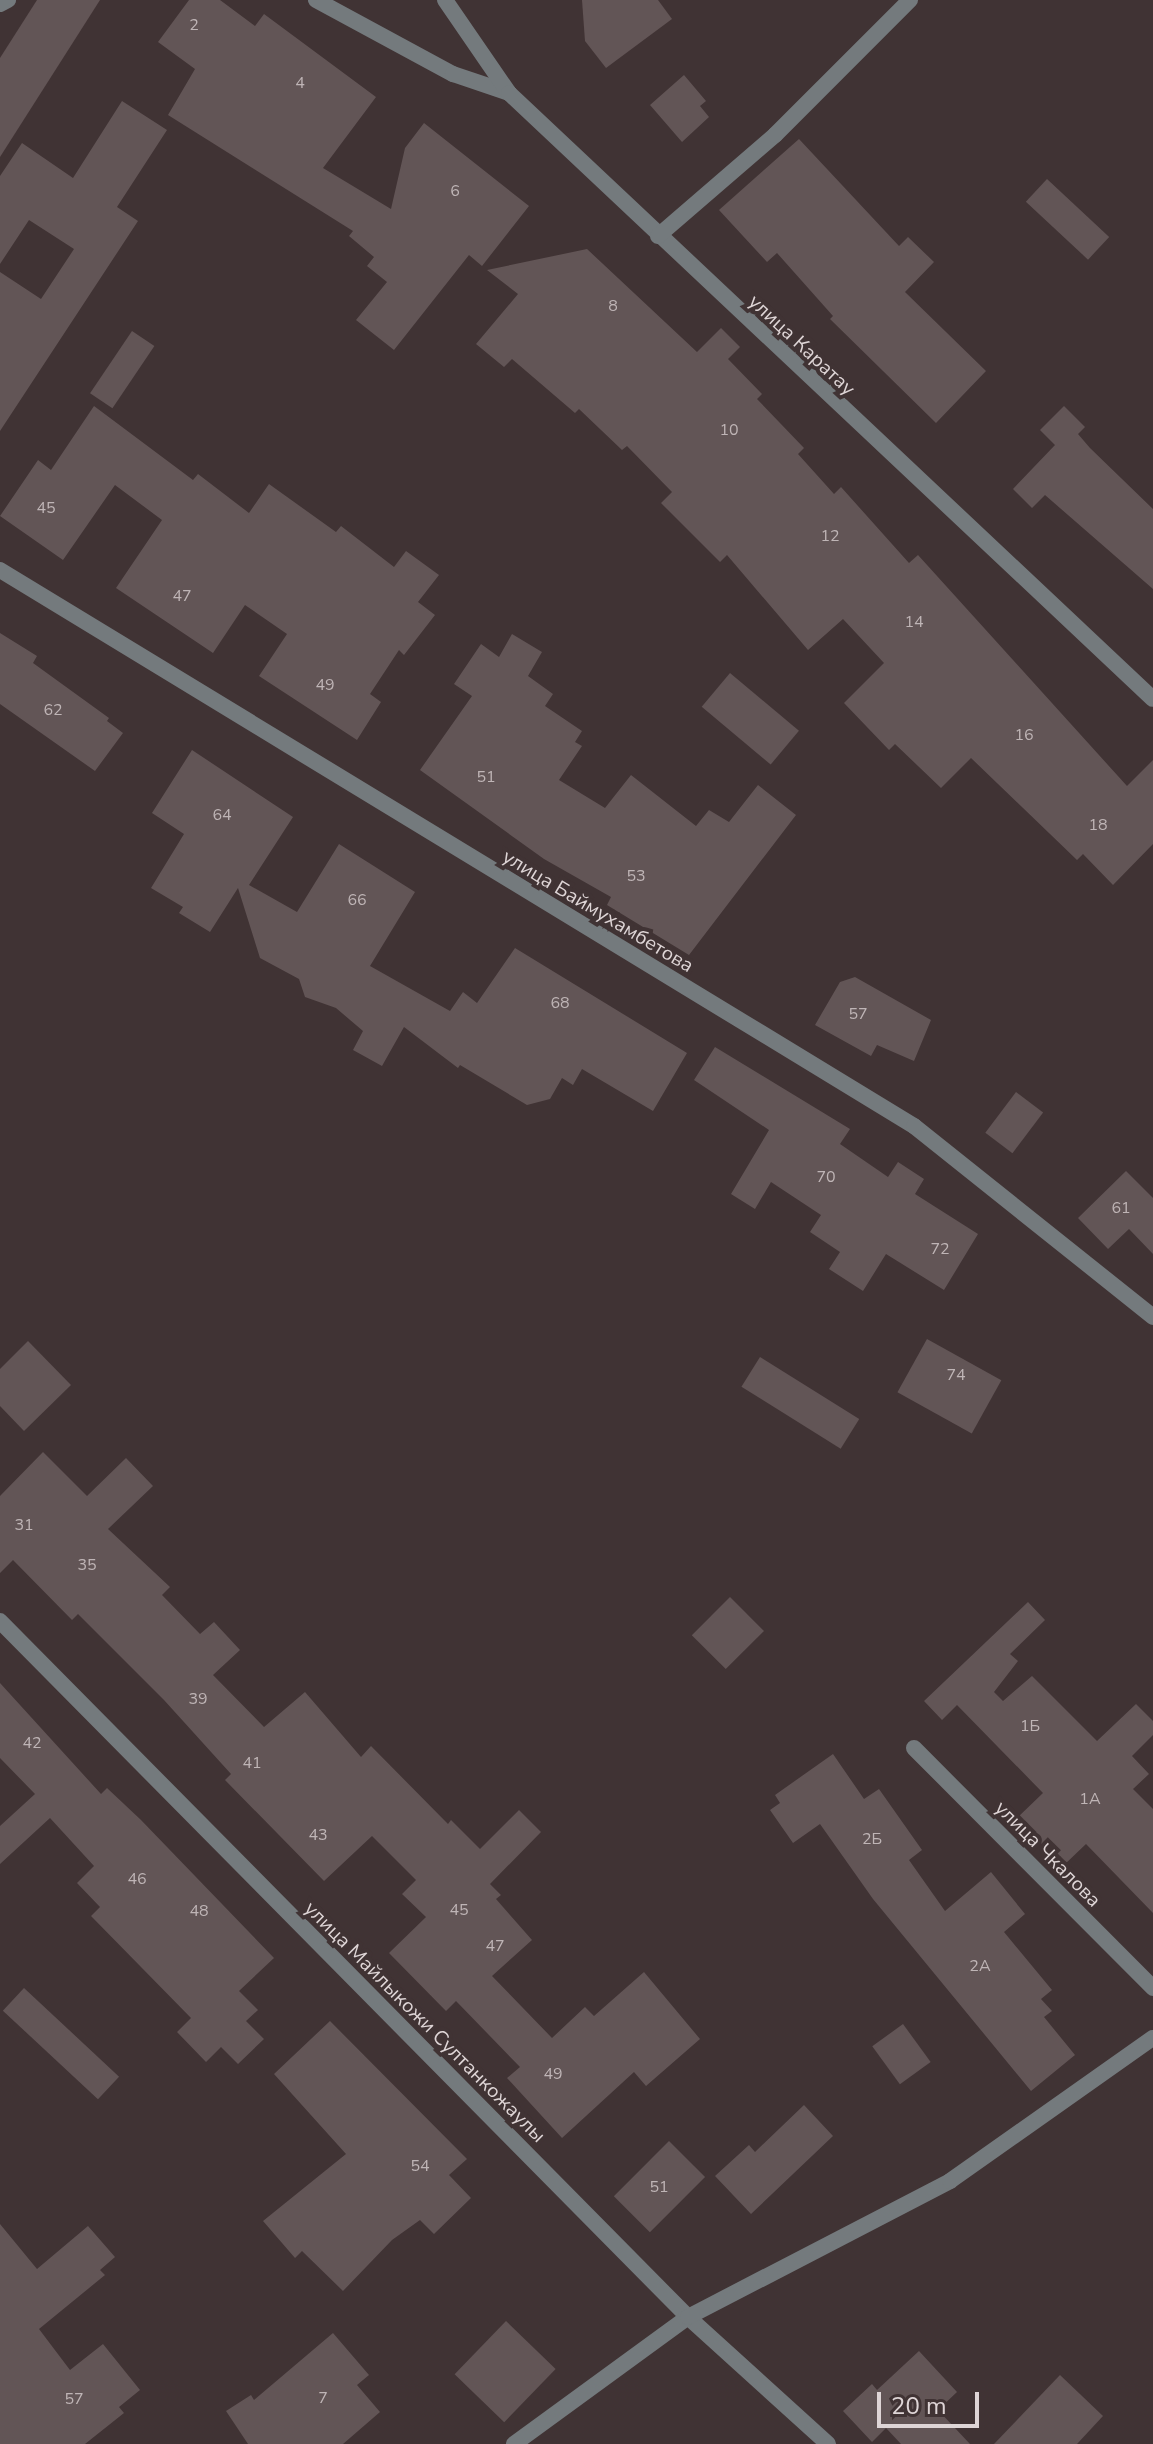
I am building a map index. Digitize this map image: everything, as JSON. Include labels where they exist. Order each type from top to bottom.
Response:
[{"type":"street","points":[[0,4],[8,0]]},
{"type":"street","points":[[316,0],[453,74],[509,93]]},
{"type":"street","name":"улица Каратау","points":[[445,0],[509,93],[1153,699]]},
{"type":"street","points":[[658,236],[775,135],[910,0]]},
{"type":"street","name":"улица Баймухамбетова","points":[[0,570],[914,1126],[1153,1317]]},
{"type":"street","name":"улица Майлыкожи Султанкожаулы","points":[[0,1621],[688,2317],[828,2444]]},
{"type":"street","name":"улица Чкалова","points":[[914,1748],[1153,1988]]},
{"type":"street","points":[[514,2444],[688,2317],[950,2181],[1093,2085],[1153,2038]]},
{"type":"building","points":[[37,0],[100,0],[0,157],[0,58]]},
{"type":"building","points":[[189,0],[220,0],[255,26],[264,14],[376,97],[323,168],[391,209],[405,148],[424,123],[529,206],[482,266],[469,255],[394,350],[356,320],[387,282],[367,266],[374,257],[349,236],[353,231],[168,115],[195,69],[158,42]]},
{"type":"building","points":[[582,0],[658,0],[672,19],[606,68],[585,41]]},
{"type":"building","points":[[684,75],[706,101],[700,106],[709,117],[682,142],[650,105]]},
{"type":"building","points":[[122,101],[167,130],[117,207],[138,221],[0,431],[0,272],[41,299],[74,249],[29,220],[0,264],[0,176],[22,143],[73,178]]},
{"type":"building","points":[[799,139],[899,246],[908,237],[934,262],[905,292],[986,371],[936,423],[830,319],[833,316],[777,253],[767,262],[719,210]]},
{"type":"building","points":[[1047,179],[1109,237],[1088,260],[1026,202]]},
{"type":"building","points":[[587,249],[697,352],[721,328],[740,347],[728,359],[762,394],[757,399],[804,448],[798,454],[834,494],[841,487],[909,563],[918,555],[1127,786],[1153,760],[1153,844],[1113,885],[1083,854],[1077,860],[971,758],[941,788],[895,744],[889,750],[844,703],[884,663],[843,619],[808,650],[727,555],[720,562],[661,503],[672,492],[627,446],[622,450],[579,409],[575,413],[512,359],[504,367],[476,344],[518,294],[487,270]]},
{"type":"building","points":[[132,331],[154,346],[112,408],[90,393]]},
{"type":"building","points":[[94,406],[193,480],[198,474],[249,513],[269,484],[336,532],[341,526],[394,567],[406,551],[439,575],[418,602],[435,615],[404,655],[399,650],[370,694],[381,702],[357,740],[259,676],[287,634],[245,605],[213,653],[116,588],[162,520],[115,485],[63,560],[0,516],[38,460],[51,470]]},
{"type":"building","points":[[1064,406],[1085,427],[1078,434],[1090,448],[1153,509],[1153,589],[1045,495],[1032,508],[1013,489],[1055,445],[1040,430]]},
{"type":"building","points":[[0,633],[37,656],[33,663],[109,718],[107,721],[123,733],[95,771],[0,704]]},
{"type":"building","points":[[512,634],[542,652],[528,676],[553,694],[545,706],[582,731],[575,742],[582,746],[559,780],[605,808],[631,775],[696,826],[709,810],[729,822],[758,785],[796,815],[689,955],[607,905],[611,897],[544,859],[420,770],[472,696],[454,684],[481,644],[499,657]]},
{"type":"building","points":[[730,673],[799,731],[771,765],[702,707]]},
{"type":"building","points":[[192,750],[293,817],[249,885],[297,912],[339,844],[415,892],[370,966],[450,1011],[463,992],[477,1003],[515,948],[687,1053],[653,1111],[582,1069],[573,1085],[562,1078],[550,1099],[527,1105],[460,1065],[458,1068],[404,1027],[382,1066],[353,1050],[363,1031],[336,1008],[305,997],[299,979],[260,958],[238,888],[210,932],[179,913],[183,907],[151,888],[184,834],[152,813]]},
{"type":"building","points":[[855,977],[931,1020],[914,1061],[877,1045],[871,1056],[815,1025],[840,982]]},
{"type":"building","points":[[715,1047],[850,1129],[840,1144],[888,1177],[898,1162],[924,1179],[915,1194],[978,1234],[944,1290],[886,1254],[863,1291],[829,1269],[840,1252],[810,1232],[821,1215],[771,1182],[755,1209],[731,1194],[769,1130],[694,1080]]},
{"type":"building","points":[[1016,1092],[1043,1112],[1012,1153],[985,1133]]},
{"type":"building","points":[[1126,1171],[1153,1198],[1153,1254],[1129,1229],[1108,1249],[1078,1218]]},
{"type":"building","points":[[927,1339],[1001,1380],[972,1434],[897,1392]]},
{"type":"building","points":[[28,1341],[71,1385],[24,1431],[0,1406],[0,1369]]},
{"type":"building","points":[[760,1357],[859,1419],[841,1449],[741,1387]]},
{"type":"building","points":[[43,1452],[87,1496],[126,1458],[153,1486],[108,1529],[170,1587],[162,1595],[200,1634],[214,1622],[240,1650],[213,1675],[264,1727],[305,1692],[361,1757],[371,1746],[448,1824],[451,1820],[480,1849],[519,1810],[541,1832],[490,1884],[501,1895],[496,1899],[532,1940],[492,1976],[552,2038],[585,2007],[594,2016],[644,1972],[700,2039],[646,2086],[634,2072],[562,2138],[507,2078],[520,2067],[456,2001],[446,2011],[389,1953],[426,1917],[402,1894],[416,1880],[372,1836],[324,1881],[225,1780],[231,1774],[164,1700],[78,1614],[72,1620],[13,1560],[0,1573],[0,1496]]},
{"type":"building","points":[[730,1597],[764,1631],[726,1669],[692,1635]]},
{"type":"building","points":[[1028,1602],[1045,1620],[1010,1654],[1018,1661],[994,1692],[1003,1701],[1032,1676],[1097,1741],[1136,1704],[1153,1721],[1153,1735],[1132,1756],[1149,1774],[1133,1789],[1153,1809],[1153,1913],[1086,1844],[1063,1866],[1017,1818],[1043,1793],[957,1705],[942,1720],[924,1701]]},
{"type":"building","points":[[0,1683],[101,1794],[107,1788],[141,1820],[274,1958],[239,1991],[258,2010],[246,2021],[264,2039],[238,2064],[221,2047],[206,2062],[177,2032],[191,2018],[91,1916],[100,1907],[77,1883],[94,1866],[50,1818],[0,1864],[0,1826],[35,1794],[0,1758]]},
{"type":"building","points":[[833,1754],[864,1799],[879,1789],[922,1850],[909,1860],[945,1911],[991,1872],[1025,1914],[1004,1932],[1052,1990],[1041,1999],[1052,2011],[1044,2017],[1075,2055],[1031,2091],[873,1899],[820,1824],[793,1843],[770,1810],[780,1803],[775,1795]]},
{"type":"building","points":[[24,1988],[119,2077],[98,2099],[3,2011]]},
{"type":"building","points":[[330,2021],[467,2159],[449,2175],[471,2198],[434,2234],[420,2220],[392,2240],[343,2291],[302,2251],[295,2258],[263,2221],[346,2154],[274,2074]]},
{"type":"building","points":[[903,2024],[931,2062],[900,2084],[872,2046]]},
{"type":"building","points":[[804,2105],[833,2136],[751,2214],[715,2176],[749,2145],[755,2152]]},
{"type":"building","points":[[669,2141],[705,2177],[650,2232],[614,2196]]},
{"type":"building","points":[[0,2224],[37,2269],[88,2226],[115,2257],[100,2270],[105,2275],[39,2329],[70,2370],[103,2344],[140,2390],[119,2407],[124,2413],[85,2444],[0,2444]]},
{"type":"building","points":[[506,2321],[556,2369],[504,2422],[455,2374]]},
{"type":"building","points":[[333,2333],[369,2375],[357,2385],[380,2412],[343,2444],[248,2444],[226,2411],[251,2395],[254,2400]]},
{"type":"building","points":[[919,2351],[957,2392],[938,2410],[970,2444],[901,2444],[886,2428],[872,2442],[843,2411],[872,2384],[877,2390]]},
{"type":"building","points":[[1060,2375],[1103,2416],[1077,2444],[994,2444]]}]
